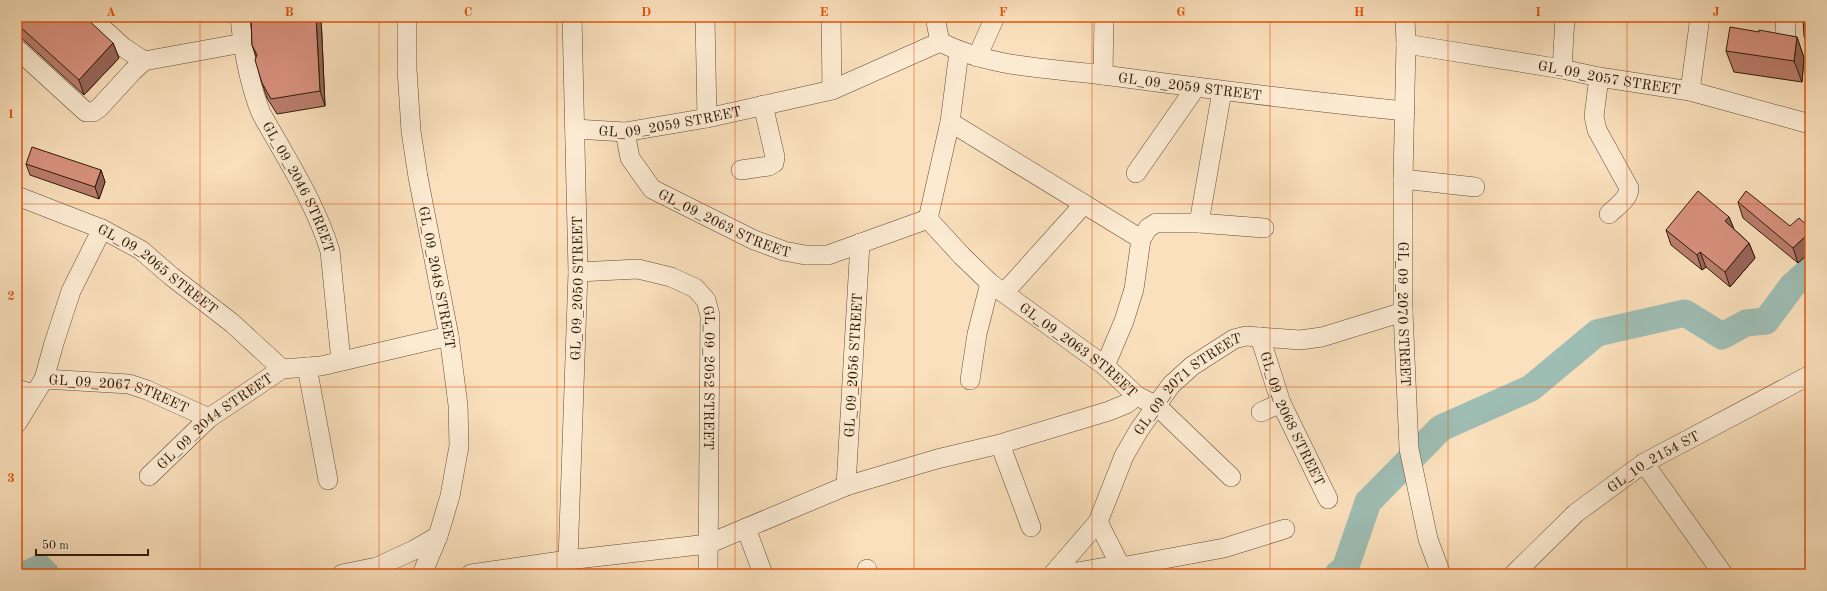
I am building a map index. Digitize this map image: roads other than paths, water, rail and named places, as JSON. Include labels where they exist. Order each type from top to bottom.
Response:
[{"type":"street","points":[[90,17],[122,47],[144,62]]},
{"type":"street","name":"GL_09_2046 STREET","points":[[240,17],[243,43],[255,99],[261,114],[313,207],[330,251],[342,361]]},
{"type":"street","name":"GL_09_2048 STREET","points":[[407,17],[411,130],[418,177],[449,336],[458,405],[459,446],[450,496],[438,536],[422,574]]},
{"type":"street","name":"GL_09_2050 STREET","points":[[568,560],[578,272],[572,17]]},
{"type":"street","points":[[705,17],[707,118]]},
{"type":"street","points":[[831,17],[832,90]]},
{"type":"street","points":[[934,17],[940,42]]},
{"type":"street","points":[[928,219],[950,122],[968,54],[994,17]]},
{"type":"street","points":[[1103,75],[1104,17]]},
{"type":"street","name":"GL_09_2070 STREET","points":[[1405,17],[1403,312],[1409,449],[1428,539],[1441,574]]},
{"type":"street","points":[[1562,69],[1565,17]]},
{"type":"street","points":[[1690,91],[1700,17]]},
{"type":"street","points":[[1785,17],[1786,39]]},
{"type":"street","name":"GL_09_2059 STREET","points":[[575,129],[625,132],[707,118],[832,90],[940,42],[968,54],[1029,68],[1103,75],[1222,91],[1405,111]]},
{"type":"street","points":[[17,49],[86,112],[93,112],[99,108],[133,71],[144,62],[243,43]]},
{"type":"street","name":"GL_09_2057 STREET","points":[[1406,44],[1562,69],[1598,77],[1690,91],[1810,124]]},
{"type":"street","points":[[1598,77],[1594,116],[1597,130],[1629,188],[1629,194],[1626,198],[1609,214]]},
{"type":"street","points":[[1136,173],[1196,87]]},
{"type":"street","points":[[1199,223],[1222,91]]},
{"type":"street","points":[[742,170],[769,166],[774,163],[775,157],[763,105]]},
{"type":"street","points":[[950,122],[1141,239]]},
{"type":"street","name":"GL_09_2063 STREET","points":[[625,132],[630,158],[652,188],[754,240],[784,251],[805,255],[828,254],[928,219],[962,256],[997,288],[1105,366],[1137,396],[1157,406],[1231,477]]},
{"type":"street","points":[[1403,179],[1475,187]]},
{"type":"street","name":"GL_09_2065 STREET","points":[[17,196],[102,229],[141,250],[171,276],[232,323],[282,369]]},
{"type":"street","points":[[970,380],[977,334],[997,288],[1084,204]]},
{"type":"street","points":[[1105,366],[1124,321],[1134,289],[1141,239],[1148,228],[1156,223],[1199,223],[1264,228]]},
{"type":"street","points":[[32,387],[54,342],[71,291],[102,229]]},
{"type":"street","name":"GL_09_2056 STREET","points":[[846,486],[860,244]]},
{"type":"street","name":"GL_09_2052 STREET","points":[[578,272],[638,269],[670,277],[695,288],[706,300],[710,315],[708,574]]},
{"type":"street","name":"GL_09_2071 STREET","points":[[1053,574],[1098,522],[1124,456],[1139,430],[1171,385],[1192,366],[1234,339],[1246,336],[1300,340],[1322,337],[1403,312]]},
{"type":"street","points":[[282,369],[307,367],[342,361],[449,336]]},
{"type":"street","name":"GL_09_2068 STREET","points":[[1260,337],[1281,403],[1328,499]]},
{"type":"street","points":[[307,367],[328,480]]},
{"type":"street","name":"GL_09_2044 STREET","points":[[149,476],[209,418],[282,369]]},
{"type":"street","name":"GL_10_2154 ST","points":[[1514,574],[1576,513],[1644,463],[1810,375]]},
{"type":"street","name":"GL_09_2067 STREET","points":[[17,423],[32,387],[128,384],[147,390],[209,418]]},
{"type":"street","points":[[471,574],[568,560],[708,544],[846,486],[937,459],[1000,444],[1109,411],[1126,404],[1137,396]]},
{"type":"street","points":[[1261,412],[1281,403]]},
{"type":"street","points":[[1000,444],[1031,527]]},
{"type":"street","points":[[1644,463],[1716,572]]},
{"type":"street","points":[[1098,522],[1121,567]]},
{"type":"street","points":[[746,528],[763,574]]},
{"type":"street","points":[[1064,574],[1106,567],[1121,567],[1224,548],[1285,529]]},
{"type":"street","points":[[342,574],[377,567],[414,550],[438,536]]},
{"type":"waterway","points":[[1338,574],[1345,569],[1368,502],[1441,428],[1531,388],[1597,333],[1685,313],[1722,336],[1746,323],[1766,321],[1792,286],[1810,270]]},
{"type":"waterway","points":[[27,574],[40,568],[46,574]]}]
